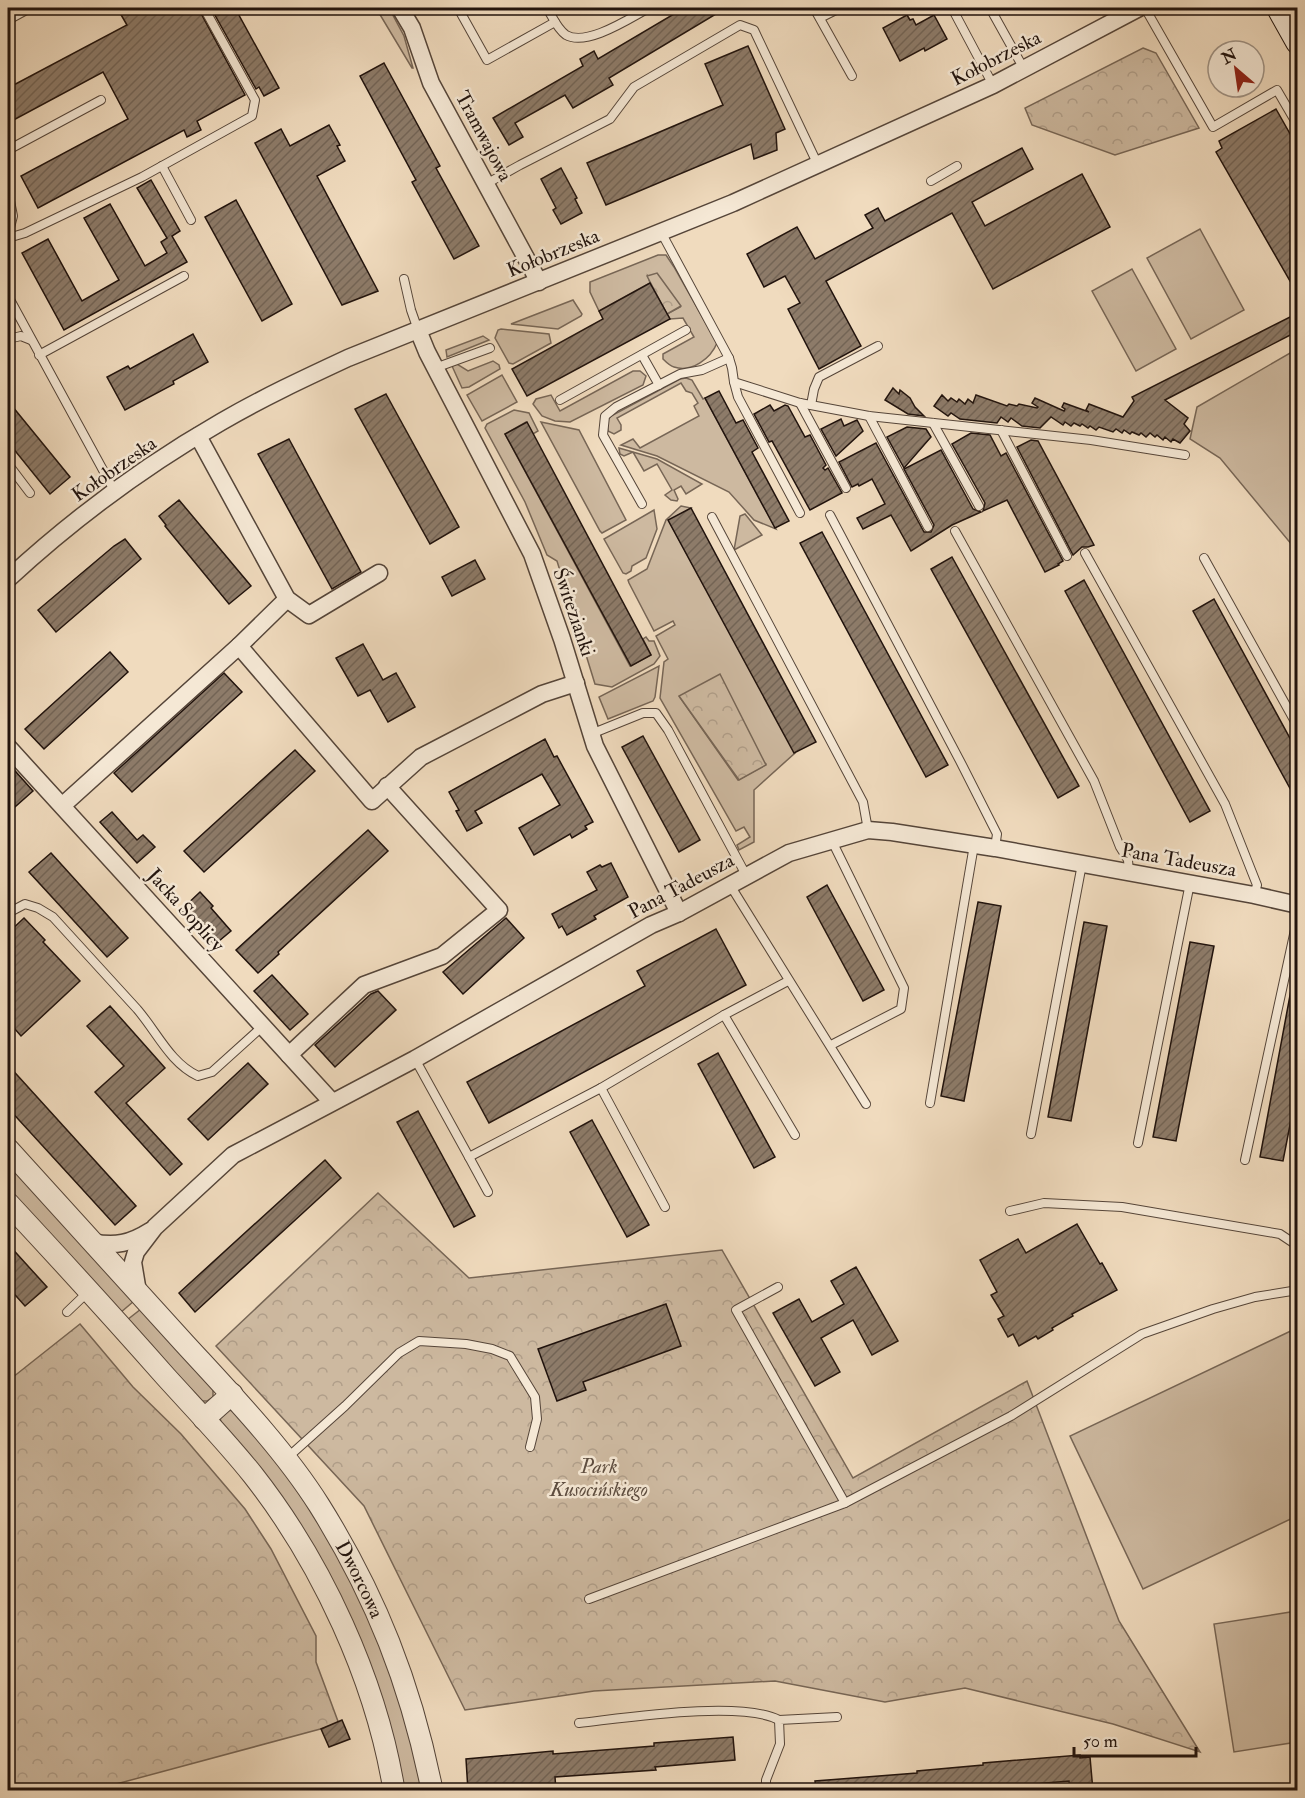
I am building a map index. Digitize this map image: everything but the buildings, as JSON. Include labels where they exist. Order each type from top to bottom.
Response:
[{"type":"main road","points":[[1279,8],[1298,42]]},
{"type":"street","name":"Tramwajowa","points":[[400,8],[412,28],[431,83],[539,282]]},
{"type":"street","name":"Kołobrzeska","points":[[8,579],[44,546],[115,492],[198,436],[290,385],[348,358],[661,232],[818,165],[1024,69],[1139,8]]},
{"type":"street","name":"Świtezianki","points":[[418,330],[435,368],[532,554],[595,746],[679,913]]},
{"type":"street","points":[[198,436],[287,599],[309,615],[379,573]]},
{"type":"street","points":[[63,806],[239,646],[287,599]]},
{"type":"street","points":[[239,646],[372,801],[420,757],[542,694],[576,683]]},
{"type":"street","name":"Jacka Soplicy","points":[[8,747],[332,1102]]},
{"type":"street","points":[[289,1055],[364,985],[442,956],[499,909],[387,786]]},
{"type":"street","name":"Pana Tadeusza","points":[[93,1242],[109,1246],[138,1238],[155,1227],[233,1155],[415,1059],[651,925],[679,913],[789,853],[868,830],[995,848],[1298,905]]},
{"type":"street","name":"Dworcowa","points":[[8,1149],[232,1395],[318,1503],[359,1573],[379,1615],[411,1702],[432,1791]]},
{"type":"street","name":"Dworcowa","points":[[8,1203],[204,1419],[252,1474],[274,1504],[304,1550],[330,1597],[360,1666],[377,1717],[394,1791]]},
{"type":"street","name":"Pana Tadeusza","points":[[138,1292],[133,1262],[136,1252],[155,1227]]},
{"type":"street","points":[[204,1419],[232,1395]]},
{"type":"lane","points":[[8,20],[30,8]]},
{"type":"lane","points":[[204,8],[255,100],[252,116],[257,125]]},
{"type":"lane","points":[[458,8],[487,60],[555,22]]},
{"type":"lane","points":[[547,8],[555,22],[566,34],[574,38],[584,38],[610,28],[649,8]]},
{"type":"lane","points":[[814,8],[852,76]]},
{"type":"lane","points":[[820,18],[840,8]]},
{"type":"lane","points":[[952,8],[993,84]]},
{"type":"lane","points":[[990,8],[1024,69]]},
{"type":"lane","points":[[1145,8],[1213,127],[1277,90],[1298,126]]},
{"type":"lane","points":[[486,184],[610,119],[634,87],[740,25],[754,30],[818,165]]},
{"type":"lane","points":[[8,150],[101,100]]},
{"type":"lane","points":[[8,191],[14,216],[8,236],[25,233],[162,166],[252,116]]},
{"type":"lane","points":[[162,166],[191,220]]},
{"type":"lane","points":[[931,181],[957,166]]},
{"type":"lane","points":[[661,232],[729,358],[738,397],[800,513]]},
{"type":"lane","points":[[39,355],[184,276]]},
{"type":"lane","points":[[404,279],[418,330]]},
{"type":"lane","points":[[8,296],[115,492]]},
{"type":"lane","points":[[560,400],[686,330]]},
{"type":"lane","points":[[8,339],[21,336],[31,340]]},
{"type":"lane","points":[[811,405],[819,377],[878,346]]},
{"type":"lane","points":[[435,368],[490,348]]},
{"type":"lane","points":[[642,354],[659,385]]},
{"type":"lane","points":[[642,504],[603,435],[605,417],[616,407],[680,374],[702,370],[729,358]]},
{"type":"lane","points":[[734,382],[800,403],[869,416],[1091,440],[1185,455]]},
{"type":"lane","points":[[800,403],[846,489]]},
{"type":"lane","points":[[869,416],[928,527]]},
{"type":"lane","points":[[933,423],[979,506]]},
{"type":"lane","points":[[1001,430],[1067,556]]},
{"type":"lane","points":[[8,464],[30,493]]},
{"type":"lane","points":[[830,515],[997,834],[995,848]]},
{"type":"lane","points":[[712,517],[863,802],[868,830]]},
{"type":"lane","points":[[955,531],[1094,781],[1128,860],[1129,873]]},
{"type":"lane","points":[[1085,553],[1225,804],[1257,885],[1254,895]]},
{"type":"lane","points":[[1204,558],[1298,727]]},
{"type":"lane","points":[[591,734],[643,713],[656,713],[669,730],[746,875]]},
{"type":"lane","points":[[831,841],[904,988],[901,1009],[831,1045]]},
{"type":"lane","points":[[930,1103],[974,845]]},
{"type":"lane","points":[[1030,1134],[1082,864]]},
{"type":"lane","points":[[1138,1143],[1190,883]]},
{"type":"lane","points":[[729,885],[866,1104]]},
{"type":"lane","points":[[8,913],[25,904],[38,908],[53,917],[138,1011],[174,1059],[185,1070],[198,1076],[212,1072],[263,1026]]},
{"type":"lane","points":[[1245,1160],[1298,916]]},
{"type":"lane","points":[[469,1157],[601,1088],[724,1015],[788,981]]},
{"type":"lane","points":[[724,1015],[795,1135]]},
{"type":"lane","points":[[415,1059],[488,1192]]},
{"type":"lane","points":[[601,1088],[665,1207]]},
{"type":"lane","points":[[1010,1211],[1044,1203],[1122,1207],[1280,1234],[1298,1246]]},
{"type":"lane","points":[[778,1287],[736,1310],[845,1503]]},
{"type":"lane","points":[[589,1599],[845,1503],[1011,1416],[1142,1334],[1213,1309],[1256,1297],[1298,1290]]},
{"type":"lane","points":[[67,1312],[89,1291]]},
{"type":"lane","points":[[285,1460],[399,1353],[419,1341],[466,1344],[492,1349],[510,1356],[535,1397],[537,1419],[530,1447]]},
{"type":"lane","points":[[579,1723],[685,1713],[733,1712],[770,1715],[779,1720],[837,1717]]},
{"type":"lane","points":[[766,1791],[766,1780],[780,1744],[779,1720]]},
{"type":"green space","points":[[376,8],[389,8],[404,36],[413,68],[412,68]]},
{"type":"green space","points":[[1143,48],[1156,53],[1199,128],[1115,155],[1032,125],[1025,108]]},
{"type":"green space","points":[[1200,229],[1244,310],[1191,339],[1147,258]]},
{"type":"green space","points":[[658,255],[666,255],[717,343],[706,359],[694,366],[681,368],[668,364],[663,359],[663,354],[694,337],[683,318],[670,319],[667,314],[680,307],[648,276],[650,283],[599,311],[590,292],[590,282]]},
{"type":"green space","points":[[1132,269],[1176,349],[1136,371],[1092,291]]},
{"type":"green space","points":[[657,273],[681,306],[667,314],[647,276]]},
{"type":"green space","points":[[573,300],[581,316],[558,329],[511,324]]},
{"type":"green space","points":[[498,330],[549,334],[551,343],[513,364],[509,363],[495,338]]},
{"type":"green space","points":[[483,336],[489,340],[447,357],[446,350]]},
{"type":"green space","points":[[1297,349],[1297,551],[1220,458],[1190,439],[1197,407]]},
{"type":"green space","points":[[493,361],[499,365],[500,369],[469,387],[462,388],[452,366],[457,364],[468,371]]},
{"type":"green space","points":[[633,371],[640,371],[646,376],[643,385],[570,422],[555,421],[542,416],[533,404],[536,399],[551,395],[560,411]]},
{"type":"green space","points":[[502,375],[517,402],[482,421],[467,395]]},
{"type":"green space","points":[[680,379],[692,380],[703,399],[705,398],[776,529],[754,520],[729,492],[657,456],[621,445],[633,439],[640,448],[699,416],[694,406],[698,403],[692,393],[686,391],[681,383],[617,418],[621,430],[614,434],[608,431],[607,421],[611,416]]},
{"type":"green space","points":[[514,410],[529,413],[538,431],[533,434],[526,422],[505,434],[630,666],[651,655],[643,639],[646,637],[649,641],[654,641],[660,656],[654,664],[612,687],[595,684],[557,561],[547,555],[525,502],[485,428],[487,424]]},
{"type":"green space","points":[[541,422],[579,430],[626,520],[602,533],[600,531]]},
{"type":"green space","points":[[619,448],[633,452],[624,456],[620,454]]},
{"type":"green space","points":[[633,452],[657,459],[702,484],[686,494],[681,486],[674,490],[677,501],[671,500],[665,495],[672,490],[657,464],[644,471]]},
{"type":"green space","points":[[681,506],[691,508],[669,521],[795,753],[754,790],[754,842],[739,850],[737,845],[750,837],[744,827],[736,831],[660,698],[664,662],[668,659],[656,636],[675,625],[673,621],[654,631],[628,580],[647,569],[666,520]],"holes":[[[679,696],[766,764],[738,780]]]},
{"type":"green space","points":[[654,510],[657,529],[646,558],[632,566],[631,571],[623,573],[604,539]]},
{"type":"green space","points":[[745,514],[762,535],[734,550],[740,516]]},
{"type":"green space","points":[[659,666],[653,701],[608,719],[599,697]]},
{"type":"green space","points":[[720,674],[766,765],[739,780],[679,696]]},
{"type":"green space","points":[[8,1163],[134,1301],[120,1313],[8,1189]]},
{"type":"green space","name":"Park Kusocińskiego","points":[[378,1193],[469,1278],[722,1250],[853,1478],[1027,1381],[1119,1621],[1200,1752],[1113,1724],[965,1688],[885,1702],[775,1681],[594,1691],[465,1710],[364,1506],[216,1346]]},
{"type":"green space","points":[[141,1309],[213,1389],[213,1397],[202,1401],[127,1320]]},
{"type":"green space","points":[[80,1324],[133,1387],[181,1434],[245,1509],[271,1549],[316,1636],[316,1662],[339,1724],[94,1790],[8,1790],[8,1381]]},
{"type":"green space","points":[[1297,1328],[1297,1516],[1143,1589],[1070,1436]]},
{"type":"green space","points":[[228,1410],[235,1411],[281,1467],[327,1535],[371,1620],[404,1710],[422,1790],[404,1790],[386,1715],[221,1422],[220,1418]]},
{"type":"green space","points":[[1297,1611],[1297,1742],[1234,1752],[1214,1624]]}]
